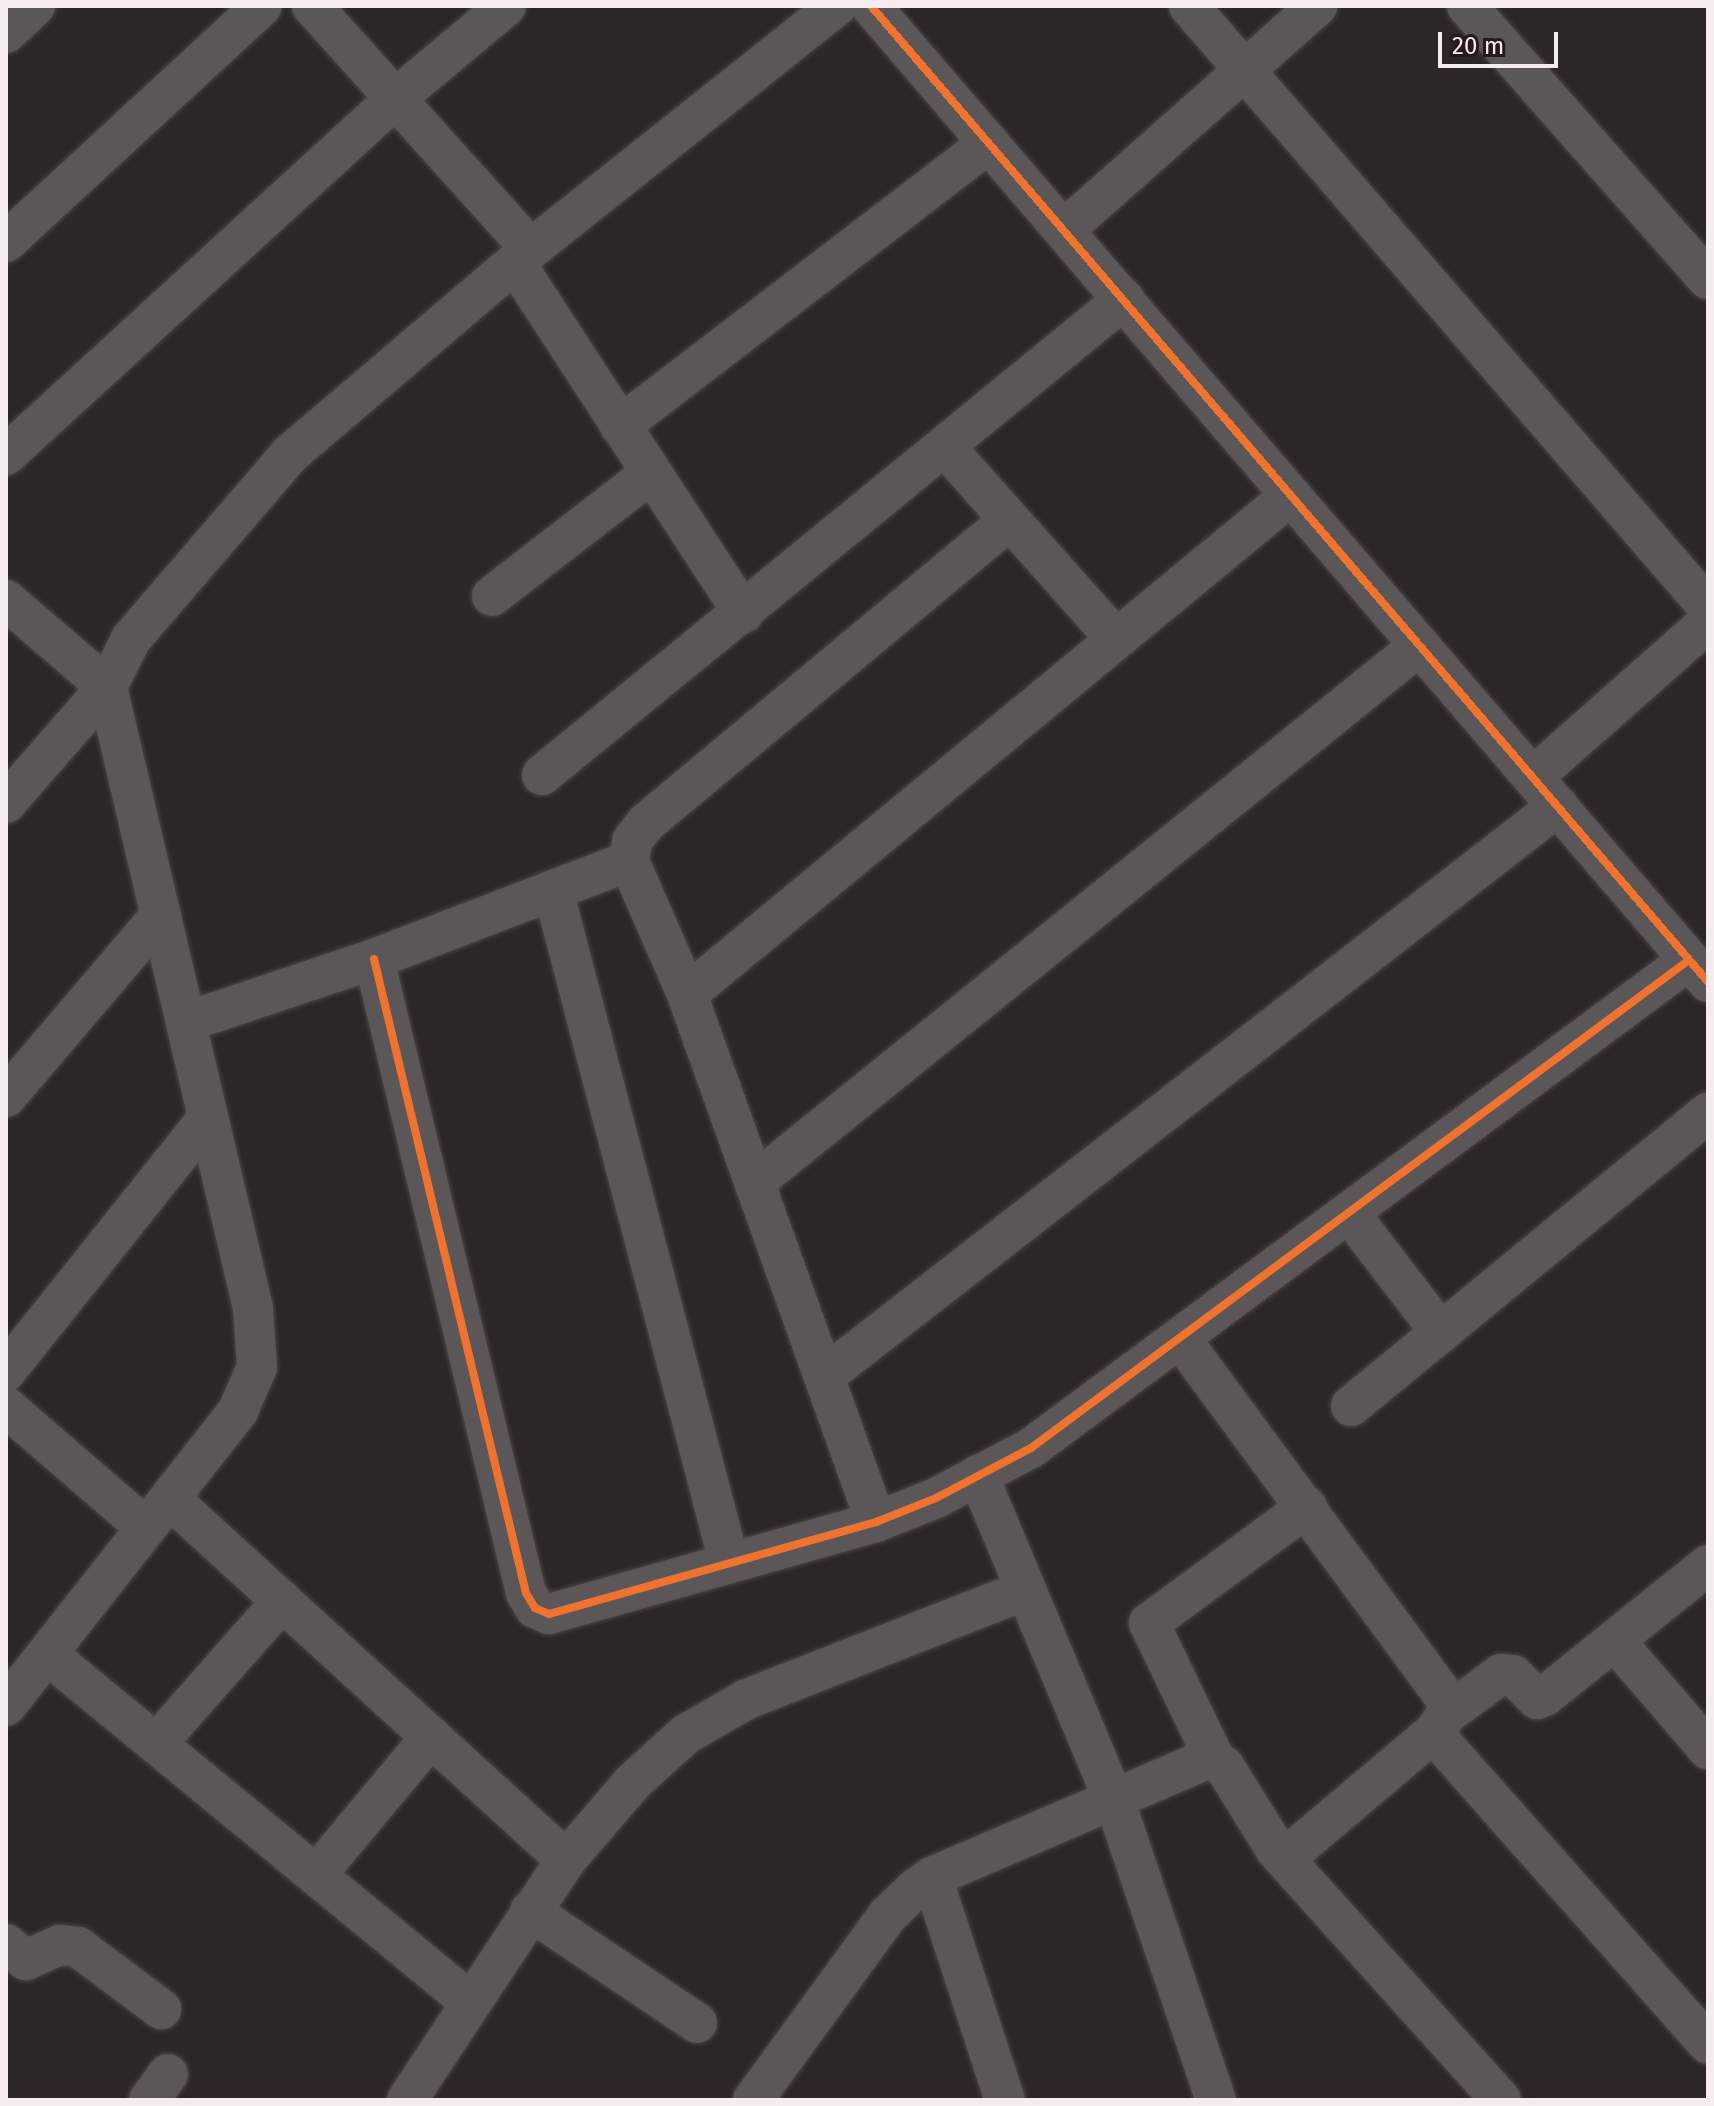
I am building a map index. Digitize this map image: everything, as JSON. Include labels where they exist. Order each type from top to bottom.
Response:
[{"type":"street","points":[[6,33],[35,6]]},
{"type":"street","points":[[6,242],[262,6]]},
{"type":"street","points":[[312,6],[396,98],[523,256],[620,426],[743,613]]},
{"type":"street","points":[[6,455],[396,98],[506,6]]},
{"type":"street","points":[[6,803],[107,687],[131,639],[290,454],[523,256],[837,6]]},
{"type":"street","points":[[374,959],[526,1593],[535,1608],[549,1614],[876,1522],[1031,1448],[1349,1213],[1699,971],[871,6]]},
{"type":"street","points":[[1189,6],[1708,607]]},
{"type":"street","points":[[1065,229],[1317,6]]},
{"type":"street","points":[[1467,6],[1708,279]]},
{"type":"street","points":[[620,426],[989,143]]},
{"type":"street","points":[[542,775],[1124,299]]},
{"type":"street","points":[[945,447],[1116,639]]},
{"type":"street","points":[[492,596],[651,473]]},
{"type":"street","points":[[687,994],[1291,495]]},
{"type":"street","points":[[876,1522],[827,1374],[687,994],[629,861],[632,841],[647,822],[1009,520]]},
{"type":"street","points":[[6,600],[107,687],[253,1308],[257,1367],[238,1411],[6,1706]]},
{"type":"street","points":[[827,1374],[1545,792],[1708,622]]},
{"type":"street","points":[[756,1181],[1420,645]]},
{"type":"street","points":[[186,1022],[374,959],[629,861]]},
{"type":"street","points":[[553,890],[729,1562]]},
{"type":"street","points":[[6,1097],[161,915]]},
{"type":"street","points":[[1351,1406],[1708,1113]]},
{"type":"street","points":[[6,1371],[208,1118]]},
{"type":"street","points":[[1349,1213],[1441,1333]]},
{"type":"street","points":[[1180,1338],[1441,1686],[1448,1701],[1440,1724]]},
{"type":"street","points":[[6,1407],[282,1601],[566,1860]]},
{"type":"street","points":[[978,1475],[1115,1802],[1216,2100]]},
{"type":"street","points":[[1307,1507],[1149,1623],[1215,1760],[1284,1859],[1501,2100]]},
{"type":"street","points":[[1284,1859],[1501,1674],[1513,1675],[1537,1699],[1545,1696],[1708,1565]]},
{"type":"street","points":[[407,2100],[469,2001],[566,1860],[633,1782],[686,1734],[747,1699],[1025,1590]]},
{"type":"street","points":[[156,1744],[282,1601]]},
{"type":"street","points":[[1615,1641],[1708,1749]]},
{"type":"street","points":[[47,1654],[469,2001]]},
{"type":"street","points":[[1440,1724],[1708,2044]]},
{"type":"street","points":[[316,1875],[431,1737]]},
{"type":"street","points":[[753,2100],[887,1916],[932,1877],[1115,1802],[1207,1759],[1215,1760]]},
{"type":"street","points":[[932,1877],[1005,2100]]},
{"type":"street","points":[[530,1911],[697,2023]]},
{"type":"street","points":[[6,1944],[26,1960],[60,1945],[78,1947],[161,2009]]},
{"type":"cycle path","points":[[871,6],[1708,982]]},
{"type":"cycle path","points":[[374,959],[526,1593],[535,1608],[549,1614],[876,1522],[936,1498],[1031,1448],[1689,960]]}]
